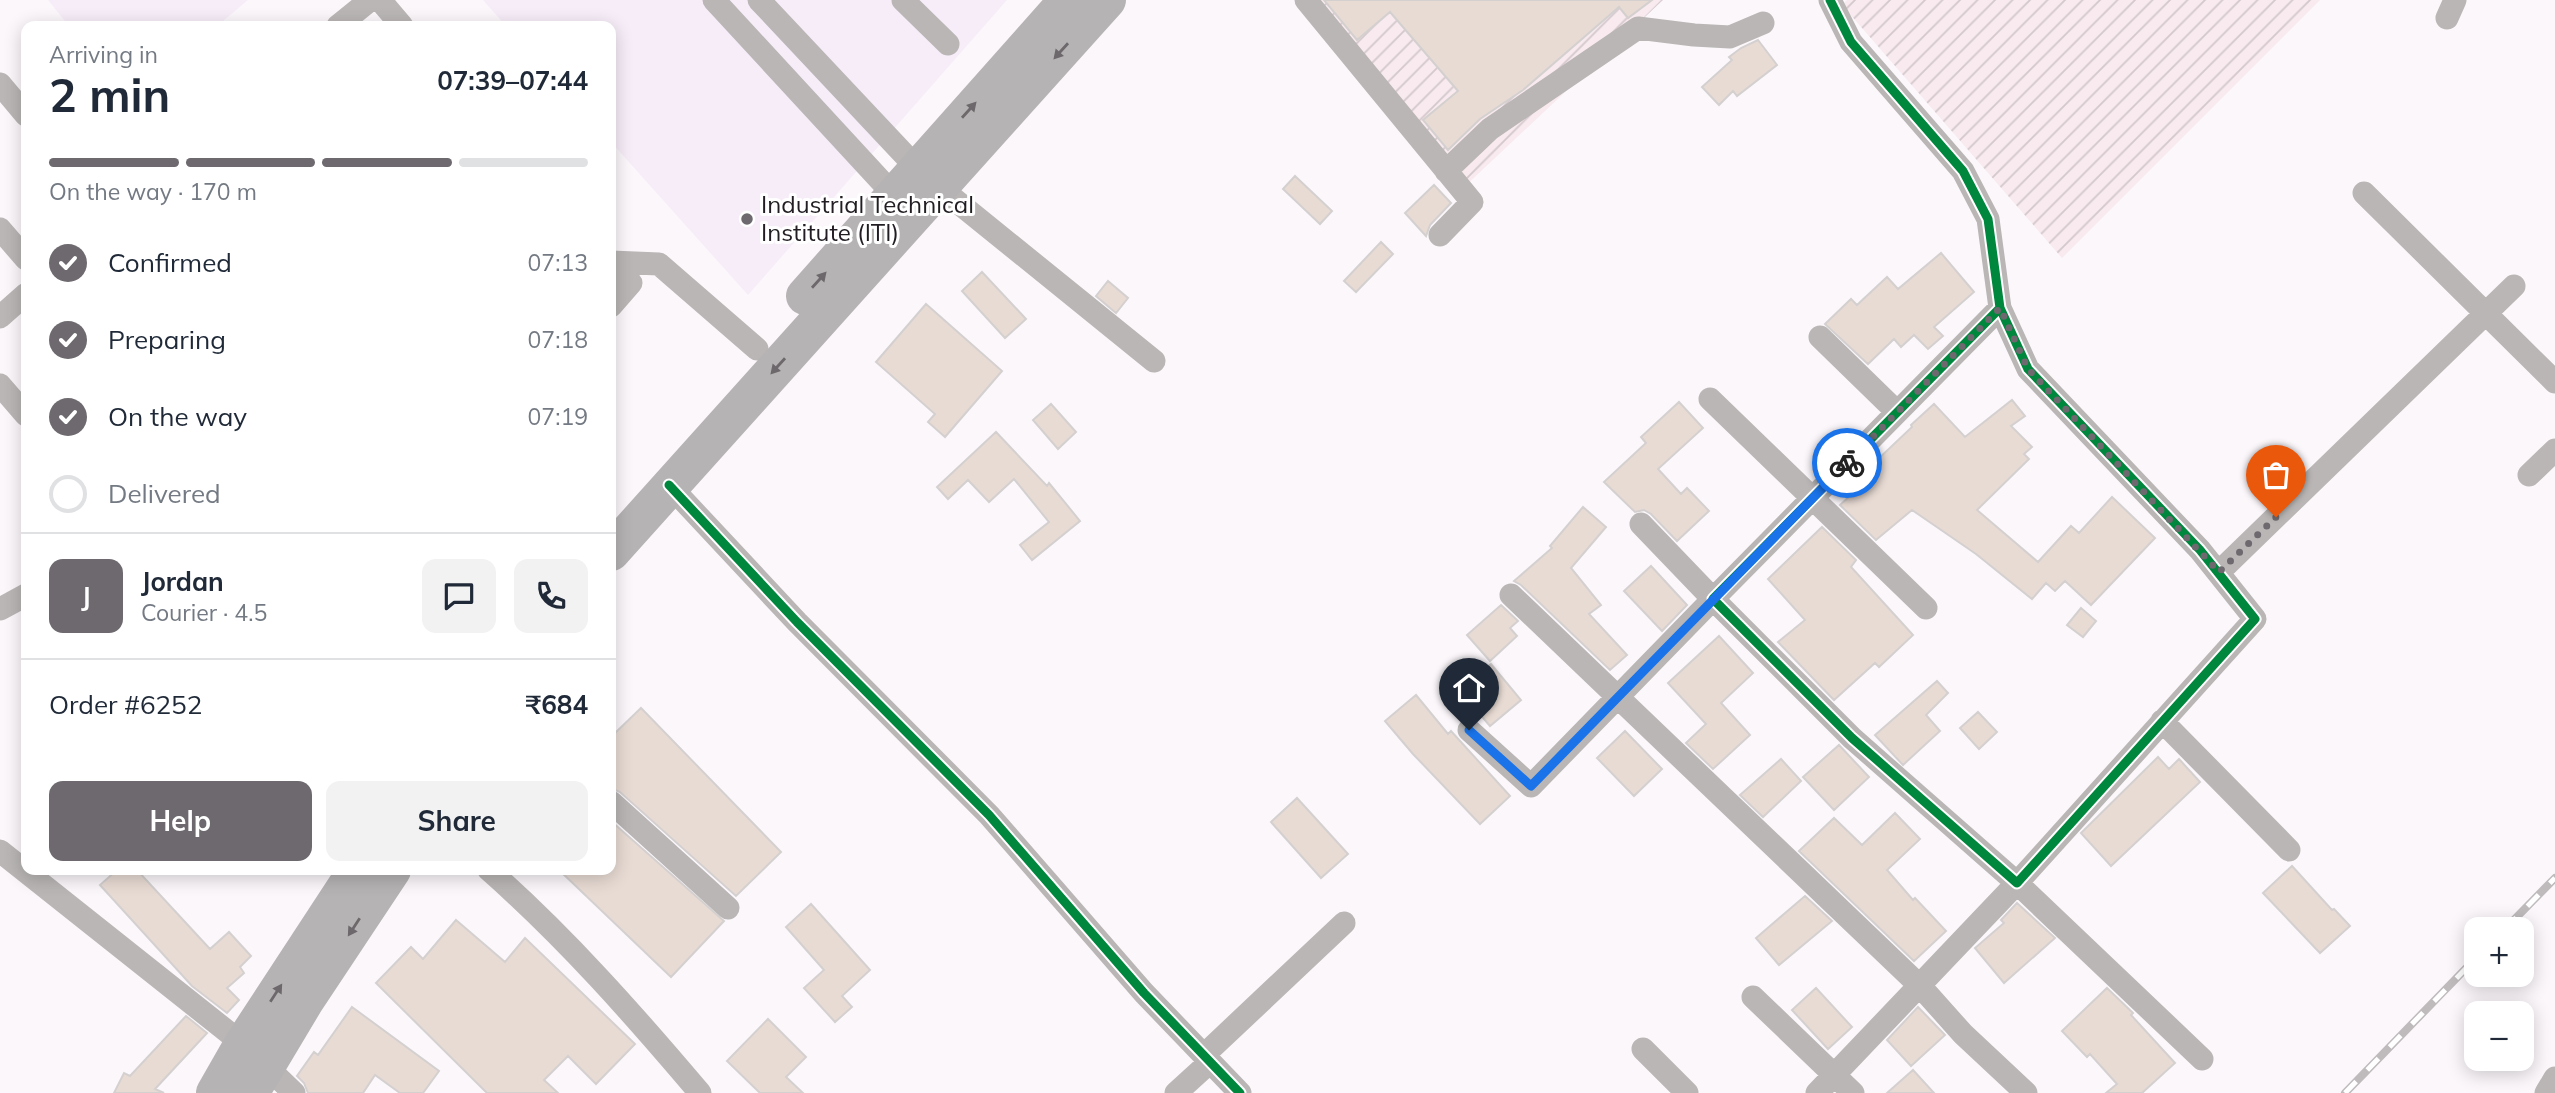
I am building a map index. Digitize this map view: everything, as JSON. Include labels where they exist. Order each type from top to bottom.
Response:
[{"type":"highway","points":[[616,546],[1068,0]]},
{"type":"highway","points":[[616,508],[757,349],[917,183],[1107,0]]},
{"type":"highway","points":[[253,1068],[354,875]]},
{"type":"highway","points":[[215,1093],[253,1068],[388,875]]},
{"type":"street","points":[[344,21],[370,0]]},
{"type":"street","points":[[380,0],[398,21]]},
{"type":"street","points":[[714,0],[917,183],[1154,362]]},
{"type":"street","points":[[759,0],[917,183]]},
{"type":"street","points":[[903,0],[948,44]]},
{"type":"street","points":[[1306,0],[1472,202],[1440,235]]},
{"type":"street","points":[[1817,1093],[2017,883],[2255,619],[2219,572],[2028,369],[2000,308],[1988,219],[1963,171],[1851,42],[1830,0]]},
{"type":"street","points":[[1446,171],[1490,129],[1638,28],[1730,37],[1763,23]]},
{"type":"street","points":[[0,84],[21,109]]},
{"type":"street","points":[[2364,193],[2555,382]]},
{"type":"street","points":[[0,229],[21,253]]},
{"type":"street","points":[[616,262],[659,264],[757,349]]},
{"type":"street","points":[[616,267],[631,283],[616,300]]},
{"type":"street","points":[[2219,572],[2514,286]]},
{"type":"street","points":[[0,317],[21,298]]},
{"type":"street","points":[[1469,730],[1531,786],[2000,308]]},
{"type":"street","points":[[1820,337],[1897,412]]},
{"type":"street","points":[[0,385],[21,409]]},
{"type":"street","points":[[1710,399],[1926,608]]},
{"type":"street","points":[[2529,475],[2555,450]]},
{"type":"street","points":[[669,485],[797,622],[989,815],[1144,993],[1240,1093]]},
{"type":"street","points":[[1641,524],[1852,738],[2017,883],[2202,1059]]},
{"type":"street","points":[[1511,595],[1921,986],[1963,1034],[2026,1093]]},
{"type":"street","points":[[0,609],[21,598]]},
{"type":"street","points":[[2162,721],[2289,850]]},
{"type":"street","points":[[616,807],[728,908]]},
{"type":"street","points":[[0,851],[21,869]]},
{"type":"street","points":[[28,875],[253,1068],[294,1093]]},
{"type":"street","points":[[495,875],[532,908],[608,988],[701,1093]]},
{"type":"street","points":[[1176,1093],[1207,1058],[1344,923]]},
{"type":"street","points":[[1753,997],[1853,1093]]},
{"type":"street","points":[[1643,1049],[1687,1093]]},
{"type":"street","points":[[2546,1093],[2555,1078]]},
{"type":"shaded area","points":[[48,0],[248,0],[223,21],[65,21]]},
{"type":"shaded area","name":"Industrial Technical Institute (ITI)","points":[[483,0],[1007,0],[748,295],[616,148],[616,21],[502,21]]},
{"type":"shaded area","points":[[1314,0],[1663,0],[1462,189]]},
{"type":"shaded area","points":[[1847,0],[2320,0],[2062,258],[1842,5]]},
{"type":"building","points":[[1324,0],[1652,0],[1628,18],[1619,7],[1523,90],[1480,119],[1448,150],[1423,120],[1458,91],[1390,12],[1357,40]]},
{"type":"building","points":[[1758,40],[1777,65],[1737,96],[1733,91],[1719,105],[1702,87],[1732,60],[1729,57]]},
{"type":"building","points":[[1295,176],[1332,211],[1320,224],[1283,189]]},
{"type":"building","points":[[1434,185],[1451,203],[1430,225],[1426,236],[1405,213]]},
{"type":"building","points":[[1381,242],[1393,254],[1356,292],[1344,281]]},
{"type":"building","points":[[1941,253],[1974,292],[1934,327],[1943,336],[1928,349],[1914,335],[1901,347],[1894,339],[1868,364],[1825,324],[1851,299],[1857,305],[1887,277],[1898,289]]},
{"type":"building","points":[[982,272],[1026,319],[1005,338],[962,291]]},
{"type":"building","points":[[1108,281],[1128,298],[1116,313],[1096,296]]},
{"type":"building","points":[[926,304],[1002,371],[945,437],[928,422],[935,414],[876,362]]},
{"type":"building","points":[[2012,400],[2025,416],[2011,426],[2032,447],[2024,454],[2029,459],[1977,510],[2038,562],[2071,526],[2079,533],[2112,497],[2155,538],[2091,605],[2065,581],[2055,591],[2046,583],[2032,599],[1976,554],[1912,510],[1876,540],[1840,505],[1862,485],[1857,479],[1934,404],[1965,437]]},
{"type":"building","points":[[1679,402],[1703,428],[1658,469],[1681,494],[1687,488],[1709,511],[1677,541],[1651,514],[1644,510],[1635,512],[1604,482],[1646,443],[1641,437]]},
{"type":"building","points":[[1051,404],[1076,432],[1058,449],[1033,420]]},
{"type":"building","points":[[996,432],[1047,486],[1049,483],[1080,521],[1032,560],[1020,545],[1049,522],[1014,479],[989,502],[968,480],[948,499],[937,487]]},
{"type":"building","points":[[1583,507],[1606,527],[1571,568],[1601,605],[1589,614],[1627,655],[1610,670],[1514,581],[1552,548],[1550,546]]},
{"type":"building","points":[[1822,527],[1856,560],[1851,567],[1913,635],[1879,667],[1875,663],[1834,700],[1778,642],[1805,620],[1768,579]]},
{"type":"building","points":[[1651,566],[1687,605],[1662,631],[1624,591]]},
{"type":"building","points":[[1501,605],[1518,621],[1510,628],[1517,636],[1490,661],[1467,635]]},
{"type":"building","points":[[2081,608],[2096,621],[2083,637],[2067,625]]},
{"type":"building","points":[[1719,636],[1753,673],[1721,703],[1750,735],[1713,769],[1686,743],[1706,724],[1668,683]]},
{"type":"building","points":[[1491,664],[1521,700],[1490,726],[1459,690]]},
{"type":"building","points":[[1937,681],[1948,693],[1926,715],[1940,731],[1903,765],[1875,735]]},
{"type":"building","points":[[1416,695],[1448,734],[1451,731],[1510,796],[1480,824],[1385,721]]},
{"type":"building","points":[[641,708],[781,852],[736,896],[616,790],[616,732]]},
{"type":"building","points":[[1978,712],[1997,732],[1979,749],[1960,728]]},
{"type":"building","points":[[1625,731],[1662,769],[1634,796],[1597,758]]},
{"type":"building","points":[[1839,745],[1869,777],[1834,810],[1803,777]]},
{"type":"building","points":[[2158,757],[2169,769],[2179,759],[2200,782],[2111,866],[2081,833]]},
{"type":"building","points":[[1781,759],[1801,781],[1763,817],[1740,795]]},
{"type":"building","points":[[1297,798],[1348,854],[1321,878],[1271,822]]},
{"type":"building","points":[[1895,813],[1920,839],[1887,870],[1913,900],[1915,898],[1946,931],[1914,961],[1799,851],[1834,818],[1862,845]]},
{"type":"building","points":[[616,825],[724,921],[671,977],[564,875],[616,875]]},
{"type":"building","points":[[2292,866],[2350,926],[2320,953],[2263,893]]},
{"type":"building","points":[[111,875],[142,875],[210,949],[229,932],[251,956],[240,967],[244,973],[227,988],[239,1000],[227,1013],[192,986],[100,885]]},
{"type":"building","points":[[1805,896],[1832,921],[1779,965],[1756,938]]},
{"type":"building","points":[[2017,903],[2055,938],[2004,983],[1975,948],[2004,923],[2001,920]]},
{"type":"building","points":[[811,904],[870,970],[842,996],[852,1007],[835,1022],[804,988],[824,970],[786,927]]},
{"type":"building","points":[[456,920],[505,962],[525,938],[635,1044],[596,1084],[568,1056],[544,1080],[558,1093],[487,1093],[376,983],[411,947],[423,959]]},
{"type":"building","points":[[1816,988],[1852,1027],[1828,1049],[1792,1010]]},
{"type":"building","points":[[2107,988],[2133,1013],[2131,1015],[2175,1063],[2142,1093],[2106,1093],[2117,1084],[2090,1054],[2087,1057],[2062,1031]]},
{"type":"building","points":[[352,1007],[439,1071],[423,1093],[400,1093],[375,1075],[363,1093],[308,1093],[297,1076],[314,1052],[318,1055]]},
{"type":"building","points":[[1918,1007],[1945,1035],[1911,1066],[1887,1040]]},
{"type":"building","points":[[186,1016],[207,1033],[155,1089],[164,1093],[114,1093],[124,1073],[130,1076]]},
{"type":"building","points":[[768,1019],[806,1057],[786,1077],[803,1093],[760,1093],[727,1061]]},
{"type":"building","points":[[1913,1070],[1934,1093],[1887,1093]]},
{"type":"railway","points":[[2517,917],[2555,878]]},
{"type":"railway","points":[[2345,1093],[2464,970]]},
{"type":"cycle path","points":[[1830,0],[1851,42],[1963,171],[1988,219],[2000,308],[2028,369],[2200,550],[2255,619],[2017,883],[1852,738],[1713,599],[2000,308]]},
{"type":"cycle path","points":[[669,485],[797,622],[989,815],[1144,993],[1240,1093]]},
{"type":"way so far","points":[[1847,463],[2000,308],[2028,369],[2219,572],[2276,517]]},
{"type":"place","name":"Industrial Technical Institute (ITI)","points":[[747,219]]},
{"type":"route","points":[[1469,730],[1531,786],[1847,463]]}]
